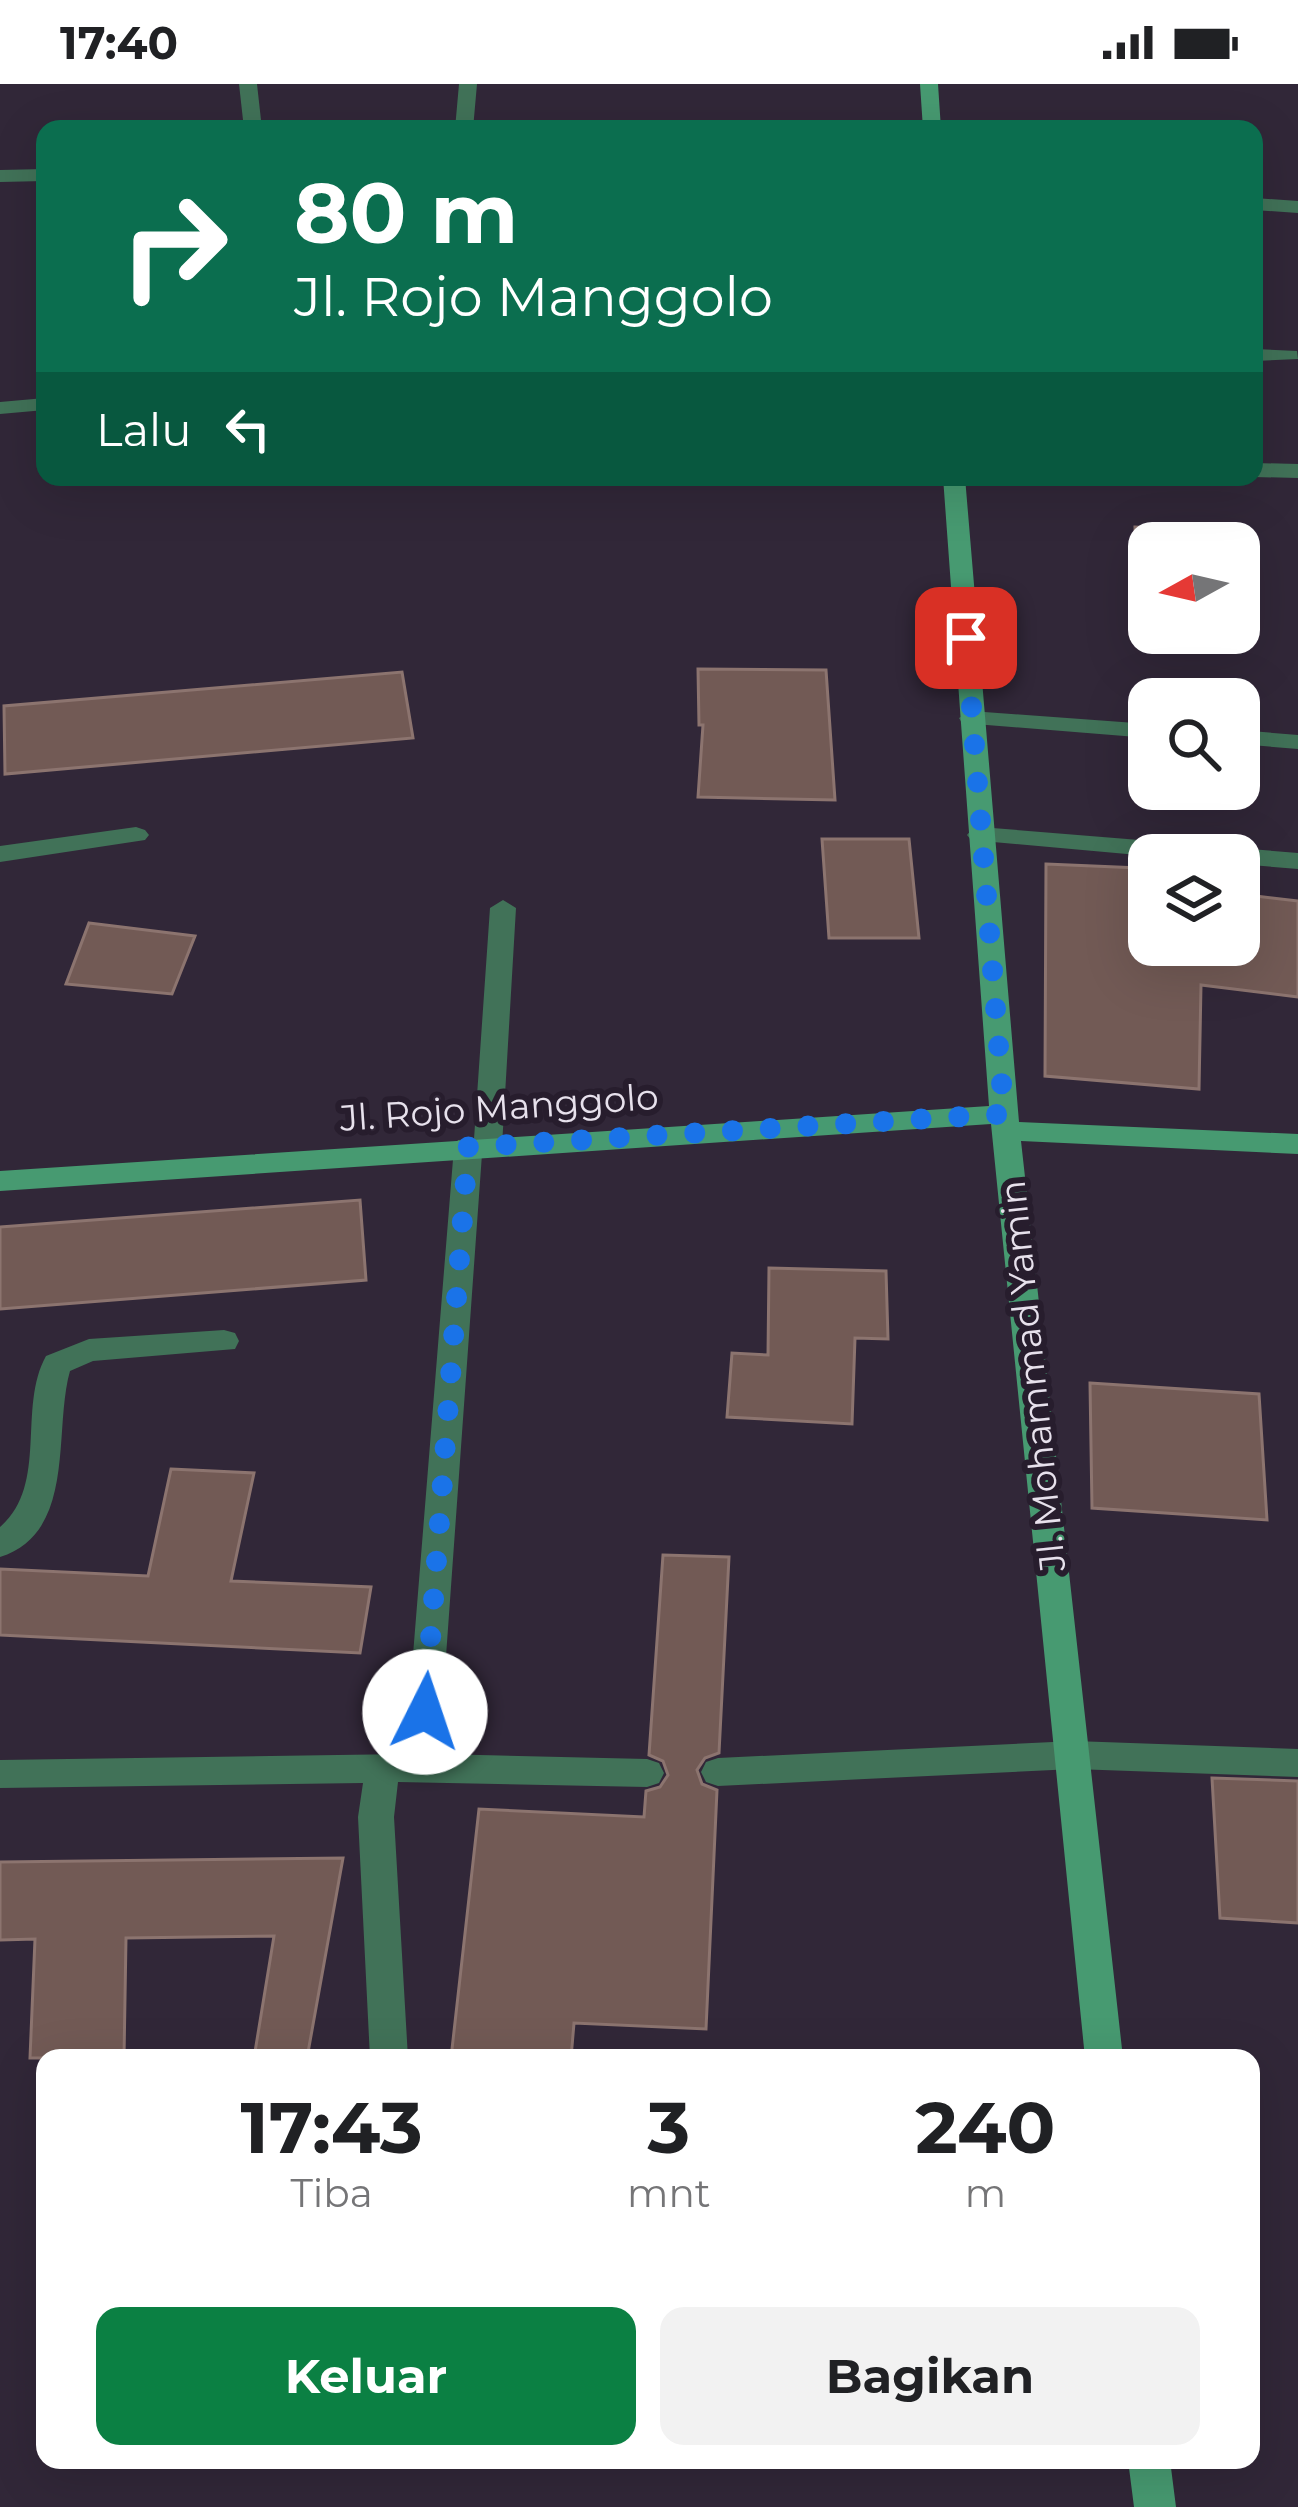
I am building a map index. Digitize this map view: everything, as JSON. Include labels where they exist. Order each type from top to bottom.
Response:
[{"type":"main road","points":[[929,84],[931,120]]},
{"type":"main road","name":"Jl. Mohammad Yamin","points":[[955,486],[1005,1122],[1103,2049]]},
{"type":"main road","name":"Jl. Rojo Manggolo","points":[[0,1181],[478,1146],[1005,1122],[1298,1144]]},
{"type":"main road","points":[[1150,2469],[1155,2507]]},
{"type":"street","points":[[248,84],[253,120]]},
{"type":"street","points":[[465,120],[468,84]]},
{"type":"street","points":[[0,176],[36,175]]},
{"type":"street","points":[[1263,205],[1298,207]]},
{"type":"street","points":[[1263,355],[1290,355]]},
{"type":"street","points":[[0,408],[36,405]]},
{"type":"street","points":[[1263,470],[1298,471]]},
{"type":"street","points":[[971,718],[1128,729]]},
{"type":"street","points":[[1260,739],[1298,742]]},
{"type":"street","points":[[0,854],[136,835]]},
{"type":"street","points":[[980,835],[1128,847]]},
{"type":"street","points":[[1260,858],[1298,861]]},
{"type":"street","points":[[421,1768],[503,908]]},
{"type":"street","points":[[0,1545],[34,1504],[47,1470],[51,1378],[58,1364],[88,1350],[224,1341]]},
{"type":"street","points":[[718,1772],[1074,1755],[1298,1763]]},
{"type":"street","points":[[382,1768],[376,1816],[389,2049]]},
{"type":"street","points":[[0,1774],[382,1768],[647,1773]]},
{"type":"building","points":[[698,669],[826,670],[835,800],[698,797],[703,725],[699,725]]},
{"type":"building","points":[[402,672],[413,738],[5,774],[4,706]]},
{"type":"building","points":[[822,839],[909,839],[919,938],[829,938]]},
{"type":"building","points":[[1046,864],[1128,868],[1128,966],[1260,966],[1260,896],[1298,901],[1298,997],[1201,985],[1199,1089],[1045,1076]]},
{"type":"building","points":[[89,923],[195,936],[172,994],[66,984]]},
{"type":"building","points":[[360,1200],[366,1280],[0,1309],[0,1227]]},
{"type":"building","points":[[769,1268],[886,1271],[888,1339],[855,1338],[852,1424],[727,1417],[732,1353],[768,1355]]},
{"type":"building","points":[[1090,1383],[1259,1394],[1267,1520],[1092,1508]]},
{"type":"building","points":[[171,1469],[254,1473],[231,1581],[371,1587],[360,1653],[0,1635],[0,1569],[148,1576]]},
{"type":"building","points":[[663,1555],[729,1557],[719,1753],[705,1758],[697,1770],[702,1784],[717,1790],[706,2029],[574,2023],[572,2049],[452,2049],[479,1809],[644,1817],[646,1791],[660,1787],[668,1775],[663,1761],[649,1755]]},
{"type":"building","points":[[1212,1778],[1298,1781],[1298,1923],[1220,1918]]},
{"type":"building","points":[[343,1858],[309,2049],[255,2049],[274,1936],[126,1938],[124,2049],[36,2049],[36,2058],[30,2058],[35,1939],[0,1940],[0,1862]]},
{"type":"route","points":[[425,1712],[468,1147],[1004,1114],[966,638]]}]
